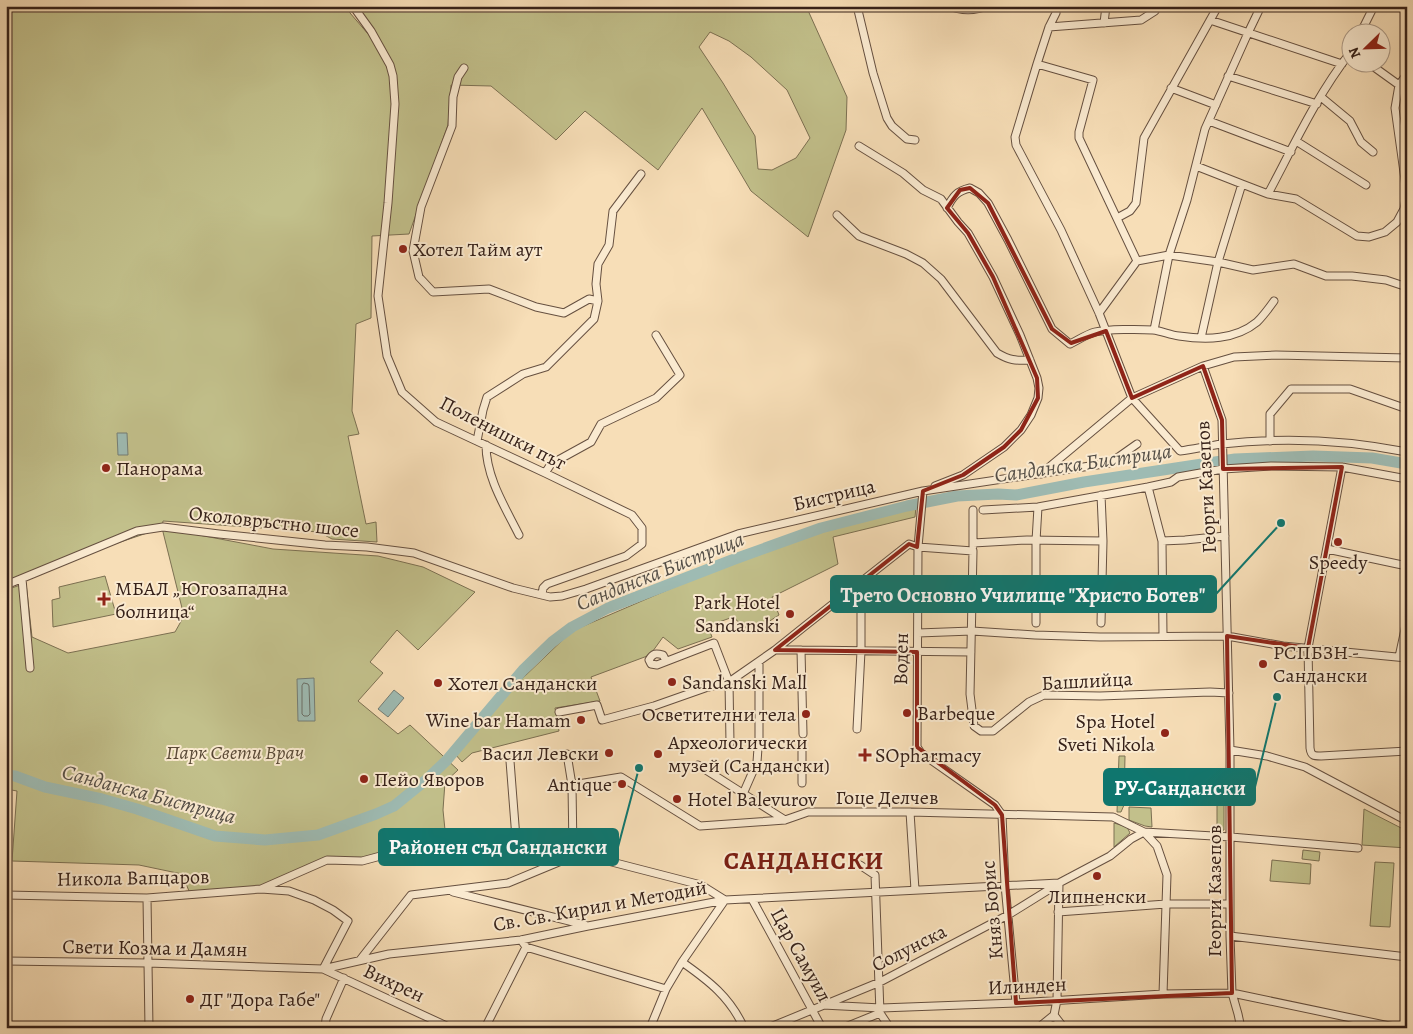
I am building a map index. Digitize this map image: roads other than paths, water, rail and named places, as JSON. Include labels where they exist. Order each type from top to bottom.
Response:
[{"type":"street","name":"Поленишки път","points":[[353,6],[371,31],[390,65],[393,76],[395,104],[388,203],[378,296],[388,356],[402,392],[436,422],[632,515],[642,528],[642,544],[626,556],[546,584],[542,595]]},
{"type":"street","points":[[857,6],[873,73],[887,118],[892,126],[907,139],[915,140]]},
{"type":"street","points":[[949,6],[956,9],[974,10],[987,6]]},
{"type":"street","points":[[1057,6],[1015,136],[1016,144],[1061,230],[1099,313],[1132,398],[1180,451],[1270,441],[1338,442],[1407,452]]},
{"type":"street","points":[[1104,23],[1106,6]]},
{"type":"street","points":[[1049,28],[1141,20],[1155,11],[1158,6]]},
{"type":"street","points":[[1117,218],[1130,210],[1136,203],[1144,138],[1218,6]]},
{"type":"street","points":[[1154,330],[1169,255],[1187,200],[1205,129],[1262,6]]},
{"type":"street","points":[[1366,22],[1374,6]]},
{"type":"street","points":[[1210,20],[1340,63]]},
{"type":"street","points":[[1037,64],[1093,80],[1079,138],[1137,261]]},
{"type":"street","points":[[1268,194],[1319,100],[1340,67]]},
{"type":"street","points":[[464,68],[458,77],[453,97],[452,126],[422,207],[413,251],[419,277],[433,292],[489,289],[536,306],[564,313],[589,299],[598,301]]},
{"type":"street","points":[[1381,72],[1399,85]]},
{"type":"street","points":[[1196,166],[1268,194],[1296,199],[1357,236],[1369,237],[1386,232],[1397,222],[1404,210],[1407,194],[1395,108],[1399,85],[1407,74]]},
{"type":"street","points":[[1228,76],[1319,100],[1350,121],[1361,142],[1373,152]]},
{"type":"street","points":[[1172,88],[1216,105]]},
{"type":"street","points":[[1209,120],[1290,152]]},
{"type":"street","points":[[1296,141],[1366,185]]},
{"type":"street","points":[[859,146],[903,173],[923,190],[941,199],[968,233],[990,270],[1020,335],[1039,388],[1038,398],[1031,414],[1021,430],[1004,446],[963,475],[923,494]]},
{"type":"street","points":[[477,441],[487,397],[523,374],[546,367],[594,319],[598,301],[596,284],[598,264],[609,245],[613,211],[641,174]]},
{"type":"street","points":[[1201,338],[1218,262],[1242,184]]},
{"type":"street","points":[[947,208],[960,190],[970,188],[979,193],[988,203],[1008,240],[1052,329],[1070,344],[1094,332],[1106,331],[1154,330],[1178,336],[1217,338],[1245,330],[1258,321],[1274,302]]},
{"type":"street","points":[[837,216],[859,236],[924,263],[941,279],[997,353],[1017,361],[1030,360]]},
{"type":"street","points":[[1099,313],[1137,261],[1169,255],[1218,262],[1253,270],[1294,264],[1326,276],[1352,276],[1386,280],[1407,287]]},
{"type":"street","points":[[545,473],[551,464],[591,442],[601,424],[656,398],[680,375],[656,335]]},
{"type":"street","points":[[1040,474],[1132,398],[1203,366],[1234,357],[1276,354],[1407,358]]},
{"type":"street","name":"Георги Казепов","points":[[1203,366],[1222,420],[1230,750],[1230,936],[1232,993],[1241,1028]]},
{"type":"street","points":[[1270,441],[1270,414],[1291,389],[1350,389],[1407,409]]},
{"type":"street","name":"Бистрица","points":[[542,595],[562,596],[586,590],[738,534],[923,494],[1110,463],[1137,444]]},
{"type":"street","points":[[486,445],[486,460],[491,475],[519,535]]},
{"type":"street","points":[[983,510],[1038,507],[1148,487],[1171,482],[1178,477],[1224,470],[1271,466],[1342,467],[1407,479]]},
{"type":"street","points":[[1342,467],[1308,648],[1311,753],[1314,756],[1321,756],[1407,751]]},
{"type":"street","points":[[1148,487],[1162,541],[1163,636]]},
{"type":"street","name":"Воден","points":[[923,494],[918,547],[917,748],[921,754],[995,804],[1002,815]]},
{"type":"street","points":[[1101,496],[1103,541],[1101,623]]},
{"type":"street","points":[[1036,623],[1038,507]]},
{"type":"street","points":[[775,650],[972,652],[973,510]]},
{"type":"street","name":"Околовръстно шосе","points":[[6,585],[137,531],[164,527],[414,553],[513,588],[542,595]]},
{"type":"street","points":[[1162,541],[1225,536]]},
{"type":"street","points":[[559,712],[597,705],[602,720],[730,682],[775,650],[909,544],[918,547],[973,547],[1036,541],[1103,541]]},
{"type":"street","points":[[1327,549],[1407,566]]},
{"type":"street","points":[[22,579],[30,668]]},
{"type":"street","points":[[857,729],[861,651],[861,582]]},
{"type":"street","points":[[918,632],[972,631],[1054,636],[1228,636],[1283,646],[1403,657],[1407,620]]},
{"type":"street","points":[[666,661],[714,643],[730,682],[730,743]]},
{"type":"street","points":[[801,650],[803,734]]},
{"type":"street","name":"Башлийца","points":[[972,652],[970,694],[974,726],[982,731],[993,731],[1029,702],[1044,695],[1100,696],[1229,693]]},
{"type":"street","points":[[743,794],[757,762],[759,746],[759,662]]},
{"type":"street","points":[[802,746],[802,784]]},
{"type":"street","points":[[1230,750],[1267,756],[1305,767],[1407,821]]},
{"type":"street","points":[[360,960],[411,895],[508,883],[566,859],[573,852],[572,784],[567,754]]},
{"type":"street","points":[[510,761],[516,838]]},
{"type":"street","points":[[698,765],[785,820]]},
{"type":"street","name":"Гоце Делчев","points":[[572,784],[621,777],[700,826],[785,820],[808,812],[910,812],[1113,817],[1144,832]]},
{"type":"street","points":[[910,812],[915,890]]},
{"type":"street","name":"Княз Борис","points":[[1002,815],[1005,885],[1016,1003]]},
{"type":"street","points":[[1144,832],[1231,836],[1358,848]]},
{"type":"street","points":[[1144,832],[1157,846],[1167,875],[1163,994]]},
{"type":"street","name":"Солунска","points":[[768,1028],[880,982],[1008,916],[1059,883],[1110,856],[1131,839],[1144,832]]},
{"type":"street","points":[[261,889],[327,860],[362,861],[439,843],[526,837],[573,852],[700,885],[725,900],[682,962],[666,989],[650,1028]]},
{"type":"street","points":[[860,865],[876,875],[881,1011],[890,1028]]},
{"type":"street","points":[[1038,1028],[1054,1015],[1057,1000],[1059,883]]},
{"type":"street","name":"Св. Св. Кирил и Методий","points":[[323,968],[389,954],[521,940],[725,900],[1059,883]]},
{"type":"street","points":[[261,889],[289,891],[326,907],[348,921],[323,968]]},
{"type":"street","name":"Никола Вапцаров","points":[[6,895],[147,898],[261,889]]},
{"type":"street","points":[[448,891],[588,926]]},
{"type":"street","points":[[147,898],[149,1028]]},
{"type":"street","name":"Цар Самуил","points":[[752,899],[822,1028]]},
{"type":"street","points":[[1058,912],[1166,904],[1230,904]]},
{"type":"street","points":[[1230,936],[1407,957]]},
{"type":"street","points":[[521,940],[526,947],[666,989]]},
{"type":"street","points":[[485,1028],[526,947]]},
{"type":"street","name":"Свети Козма и Дамян","points":[[6,961],[323,968]]},
{"type":"street","points":[[682,962],[710,982],[726,998],[738,1014],[744,1028]]},
{"type":"street","name":"Вихрен","points":[[323,968],[451,1028]]},
{"type":"street","points":[[325,1028],[326,1019],[344,978]]},
{"type":"street","name":"Илинден","points":[[823,1006],[881,1011],[1163,994],[1232,993],[1394,1027]]},
{"type":"street","points":[[843,1028],[881,1011]]},
{"type":"street","points":[[1054,1015],[1064,1028]]},
{"type":"street","points":[[561,1028],[569,1028]]},
{"type":"water","points":[[117,433],[127,433],[128,455],[118,455]]},
{"type":"water","points":[[314,678],[315,721],[298,721],[297,679]]},
{"type":"water","points":[[394,690],[404,698],[388,717],[378,709]]},
{"type":"water","points":[[1142,769],[1168,769],[1168,776],[1142,776]]},
{"type":"waterway","name":"Санданска Бистрица","points":[[6,775],[15,776],[45,787],[102,799],[137,809],[215,836],[265,840],[318,835],[394,806],[426,780],[446,761],[523,670],[552,642],[572,627],[608,608],[821,528],[907,506],[957,496],[1016,495],[1084,482],[1235,459],[1313,456],[1372,458],[1407,464]]},
{"type":"place","name":"Хотел Тайм аут","points":[[403,249]]},
{"type":"place","name":"Панорама","points":[[106,468]]},
{"type":"place","name":"Трето Основно Училище \"Христо Ботев\"","points":[[1281,523]]},
{"type":"place","name":"Speedy","points":[[1338,542]]},
{"type":"place","name":"МБАЛ „Югозападна болница“","points":[[104,599]]},
{"type":"place","name":"Park Hotel Sandanski","points":[[790,614]]},
{"type":"place","name":"РСПБЗН - Сандански","points":[[1263,664]]},
{"type":"place","name":"Sandanski Mall","points":[[672,682]]},
{"type":"place","name":"Хотел Сандански","points":[[438,683]]},
{"type":"place","name":"РУ-Сандански","points":[[1277,697]]},
{"type":"place","name":"Barbeque","points":[[907,713]]},
{"type":"place","name":"Осветителни тела","points":[[806,714]]},
{"type":"place","name":"Wine bar Hamam","points":[[581,720]]},
{"type":"place","name":"Spa Hotel Sveti Nikola","points":[[1165,733]]},
{"type":"place","name":"Васил Левски","points":[[609,753]]},
{"type":"place","name":"Археологически музей (Сандански)","points":[[658,754]]},
{"type":"place","name":"SOpharmacy","points":[[865,755]]},
{"type":"place","name":"Районен съд Сандански","points":[[639,768]]},
{"type":"place","name":"Пейо Яворов","points":[[364,779]]},
{"type":"place","name":"Antique","points":[[622,784]]},
{"type":"place","name":"Hotel Balevurov","points":[[677,799]]},
{"type":"place","name":"Липненски","points":[[1097,876]]},
{"type":"place","name":"ДГ \"Дора Габе\"","points":[[190,999]]},
{"type":"district","name":"САНДАНСКИ","points":[[804,861]]},
{"type":"park label","name":"Парк Свети Врач","points":[[235,752]]}]
